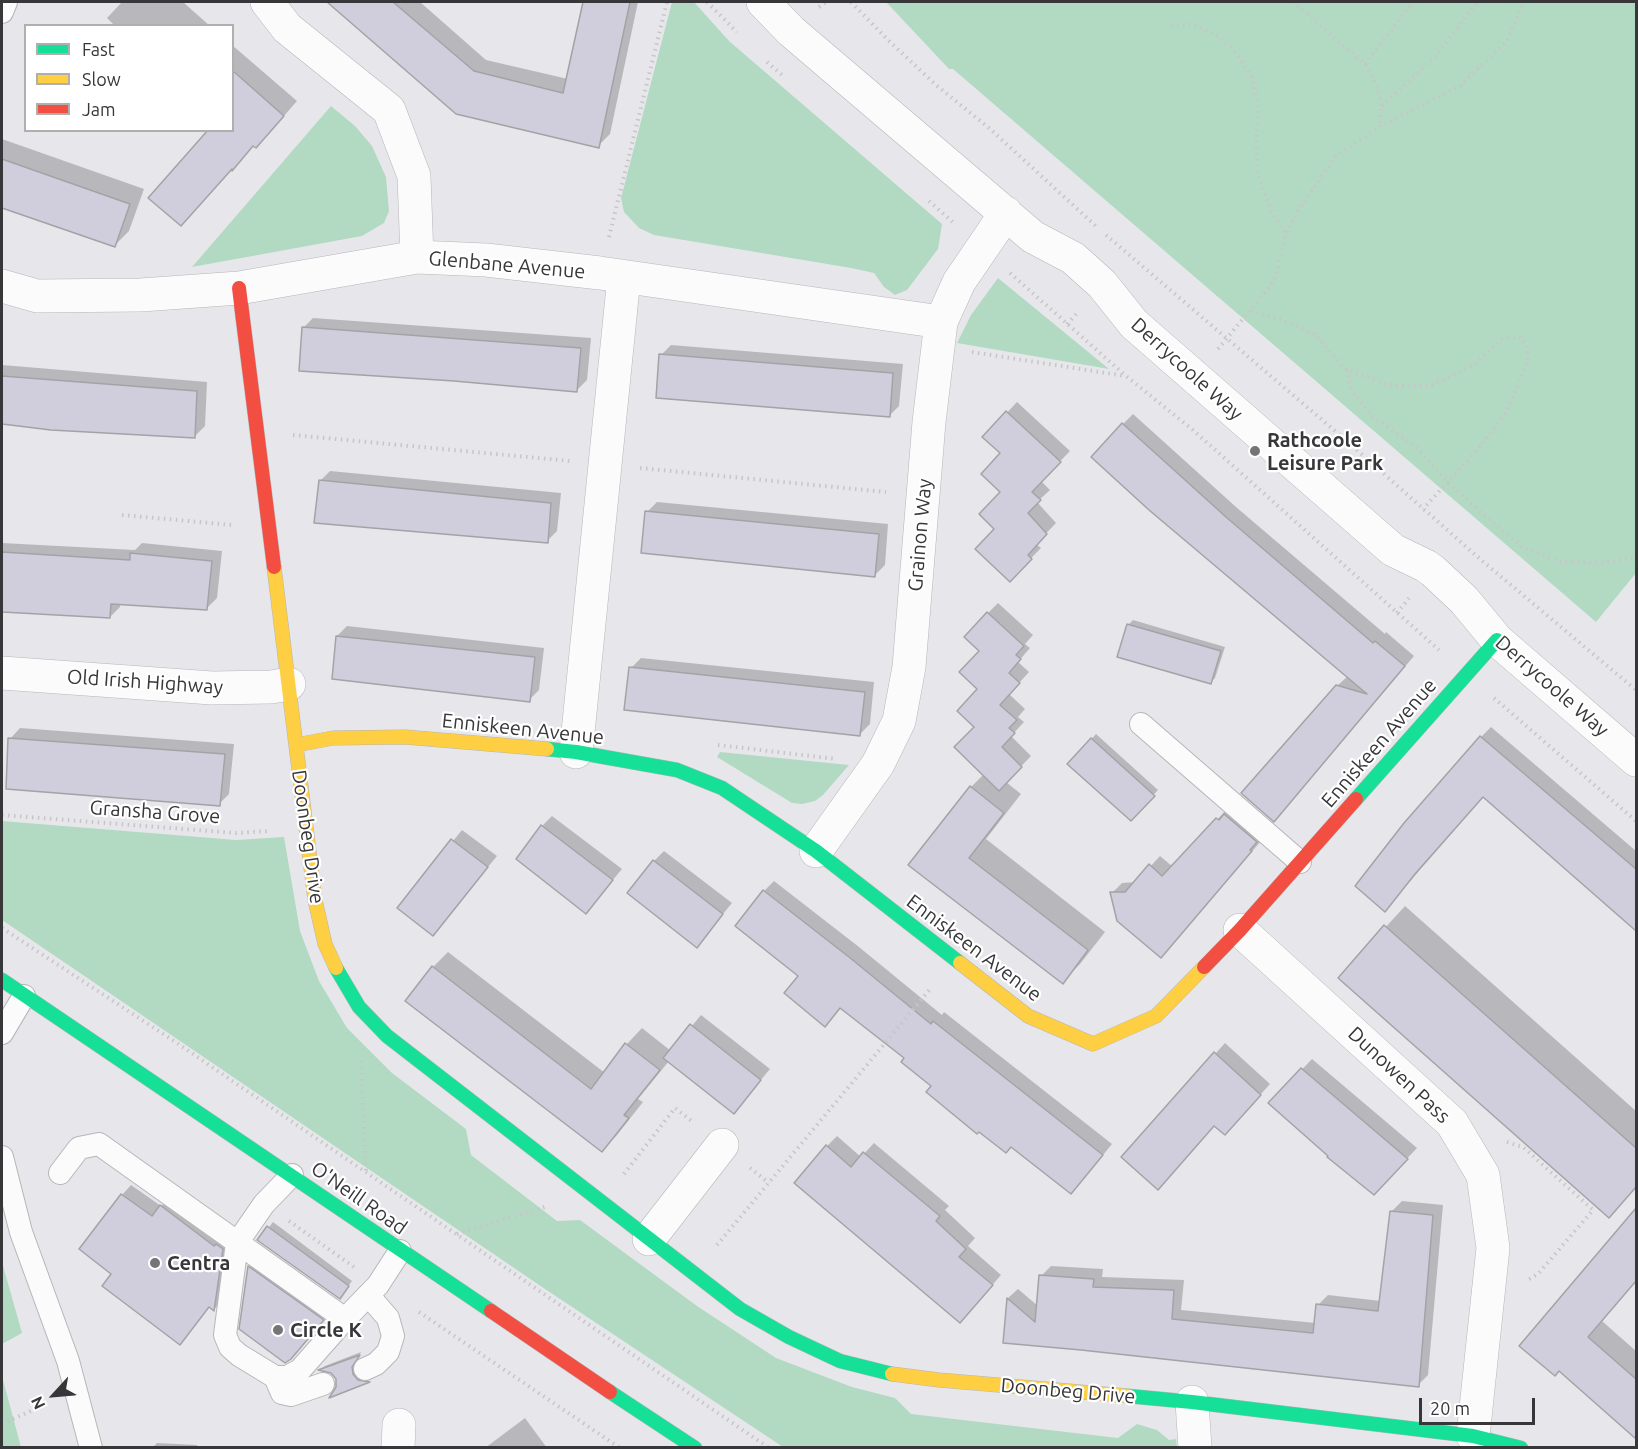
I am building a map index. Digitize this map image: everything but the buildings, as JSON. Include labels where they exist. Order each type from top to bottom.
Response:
[{"type":"street","points":[[267,2],[287,28],[389,110],[414,176],[417,257]]},
{"type":"street","name":"Derrycoole Way","points":[[763,2],[791,31],[1033,237],[1073,258],[1102,284],[1134,324],[1393,550],[1426,566],[1464,600],[1497,640],[1636,760]]},
{"type":"street","name":"Grainon Way","points":[[816,851],[878,764],[899,721],[909,667],[930,422],[940,334],[958,282],[1006,213]]},
{"type":"street","name":"Glenbane Avenue","points":[[2,286],[37,296],[141,295],[239,288],[417,257],[486,260],[612,275],[940,334]]},
{"type":"street","points":[[576,752],[612,275]]},
{"type":"street","name":"Doonbeg Drive","points":[[239,288],[315,900],[325,944],[341,978],[358,1006],[387,1036],[740,1309],[789,1337],[840,1361],[892,1374],[1192,1402],[1473,1436],[1521,1448]]},
{"type":"street","name":"Enniskeen Avenue","points":[[296,745],[333,738],[405,737],[576,752],[677,770],[722,788],[816,851],[1028,1016],[1093,1044],[1156,1016],[1240,930],[1497,640]]},
{"type":"street","name":"Old Irish Highway","points":[[2,673],[212,688],[271,687],[289,684]]},
{"type":"street","name":"Dunowen Pass","points":[[1240,930],[1452,1123],[1483,1175],[1493,1248],[1473,1436]]},
{"type":"street","name":"O'Neill Road","points":[[2,980],[292,1174],[400,1251],[695,1448]]},
{"type":"street","points":[[649,1239],[722,1145]]},
{"type":"street","points":[[1192,1402],[1195,1448]]},
{"type":"lane","points":[[2,12],[6,2]]},
{"type":"lane","points":[[1142,724],[1300,862]]},
{"type":"lane","points":[[2,1033],[24,996]]},
{"type":"lane","points":[[60,1173],[79,1148],[99,1144],[345,1319]]},
{"type":"lane","points":[[2,1157],[21,1232],[68,1361],[91,1448]]},
{"type":"lane","points":[[292,1174],[264,1204],[237,1243],[225,1335],[230,1347],[274,1377],[282,1393],[291,1395],[323,1384]]},
{"type":"lane","points":[[274,1377],[287,1377],[300,1370],[378,1285],[400,1251]]},
{"type":"lane","points":[[365,1369],[376,1364],[388,1352],[393,1336],[388,1318],[368,1295]]},
{"type":"path","points":[[612,275],[667,2]]},
{"type":"path","points":[[707,2],[740,34]]},
{"type":"path","points":[[851,2],[936,85],[989,128],[1092,223],[1636,690]]},
{"type":"path","points":[[1293,2],[1365,64],[1377,87],[1382,106],[1379,127]]},
{"type":"path","points":[[1365,64],[1413,2]]},
{"type":"path","points":[[1382,106],[1436,56],[1477,2]]},
{"type":"path","points":[[1194,376],[1274,281],[1286,234],[1297,212],[1335,156],[1379,127],[1460,86],[1507,41],[1524,2]]},
{"type":"path","points":[[1171,26],[1189,24],[1214,33],[1236,53],[1252,78],[1259,109],[1256,138],[1257,173],[1272,213],[1286,234]]},
{"type":"path","points":[[764,59],[789,81]]},
{"type":"path","points":[[928,199],[1125,376],[1193,430],[1466,674],[1636,822]]},
{"type":"path","points":[[1251,310],[1314,334],[1347,370],[1393,386],[1432,385],[1475,364],[1502,339],[1519,337],[1527,345],[1528,361],[1506,413],[1470,458],[1423,509]]},
{"type":"path","points":[[940,334],[1125,376]]},
{"type":"path","points":[[1347,370],[1351,390],[1373,417],[1418,450],[1448,483],[1523,548],[1563,562],[1604,563],[1636,557]]},
{"type":"path","points":[[122,514],[244,526],[268,524]]},
{"type":"path","points":[[677,770],[714,745],[878,764]]},
{"type":"path","name":"Gransha Grove","points":[[2,815],[236,833],[306,829]]},
{"type":"path","points":[[2,928],[177,1043],[769,1448]]},
{"type":"path","points":[[693,1273],[955,960]]},
{"type":"path","points":[[358,1006],[366,1173]]},
{"type":"path","points":[[1452,1123],[1523,1147],[1593,1210],[1538,1274],[1488,1302]]},
{"type":"path","points":[[457,1234],[589,1194]]},
{"type":"green space","points":[[672,2],[694,2],[729,41],[942,224],[938,249],[907,290],[895,295],[884,287],[874,273],[851,268],[654,235],[639,228],[624,212],[621,198]]},
{"type":"green space","points":[[886,2],[1636,2],[1636,573],[1596,622],[953,69],[949,69]]},
{"type":"green space","points":[[331,106],[355,126],[372,146],[386,177],[389,211],[384,223],[362,236],[192,267]]},
{"type":"green space","points":[[998,278],[1109,369],[957,343],[971,315]]},
{"type":"green space","points":[[720,752],[849,765],[815,801],[802,804],[792,803],[717,757]]},
{"type":"green space","points":[[2,821],[236,840],[284,837],[300,931],[319,981],[347,1028],[392,1073],[466,1129],[471,1155],[557,1221],[580,1220],[697,1306],[776,1358],[852,1387],[895,1398],[911,1414],[1118,1438],[1137,1424],[1157,1430],[1169,1440],[1176,1439],[1177,1447],[783,1447],[545,1289],[2,920]]},
{"type":"green space","points":[[2,1262],[22,1333],[2,1344]]},
{"type":"green space","points":[[2,1376],[21,1447],[2,1447]]},
{"type":"traffic: fast","points":[[1356,799],[1497,640]]},
{"type":"traffic: fast","points":[[547,749],[677,770],[722,788],[816,851],[960,963]]},
{"type":"traffic: fast","points":[[336,968],[359,1007],[387,1036],[740,1309],[789,1337],[840,1361],[892,1374]]},
{"type":"traffic: fast","points":[[2,980],[491,1311]]},
{"type":"traffic: fast","points":[[610,1392],[695,1448]]},
{"type":"traffic: fast","points":[[1128,1396],[1473,1436],[1521,1448]]},
{"type":"traffic: slow","points":[[274,567],[315,900],[325,944],[336,968]]},
{"type":"traffic: slow","points":[[296,745],[333,738],[405,737],[547,749]]},
{"type":"traffic: slow","points":[[960,963],[1028,1016],[1093,1044],[1156,1016],[1204,967]]},
{"type":"traffic: slow","points":[[892,1374],[1128,1396]]},
{"type":"traffic: jam","points":[[239,288],[274,567]]},
{"type":"traffic: jam","points":[[1204,967],[1240,930],[1356,799]]},
{"type":"traffic: jam","points":[[491,1311],[610,1392]]},
{"type":"place","name":"Rathcoole Leisure Park","points":[[1255,451]]},
{"type":"place","name":"Centra","points":[[155,1263]]},
{"type":"place","name":"Circle K","points":[[278,1330]]}]
